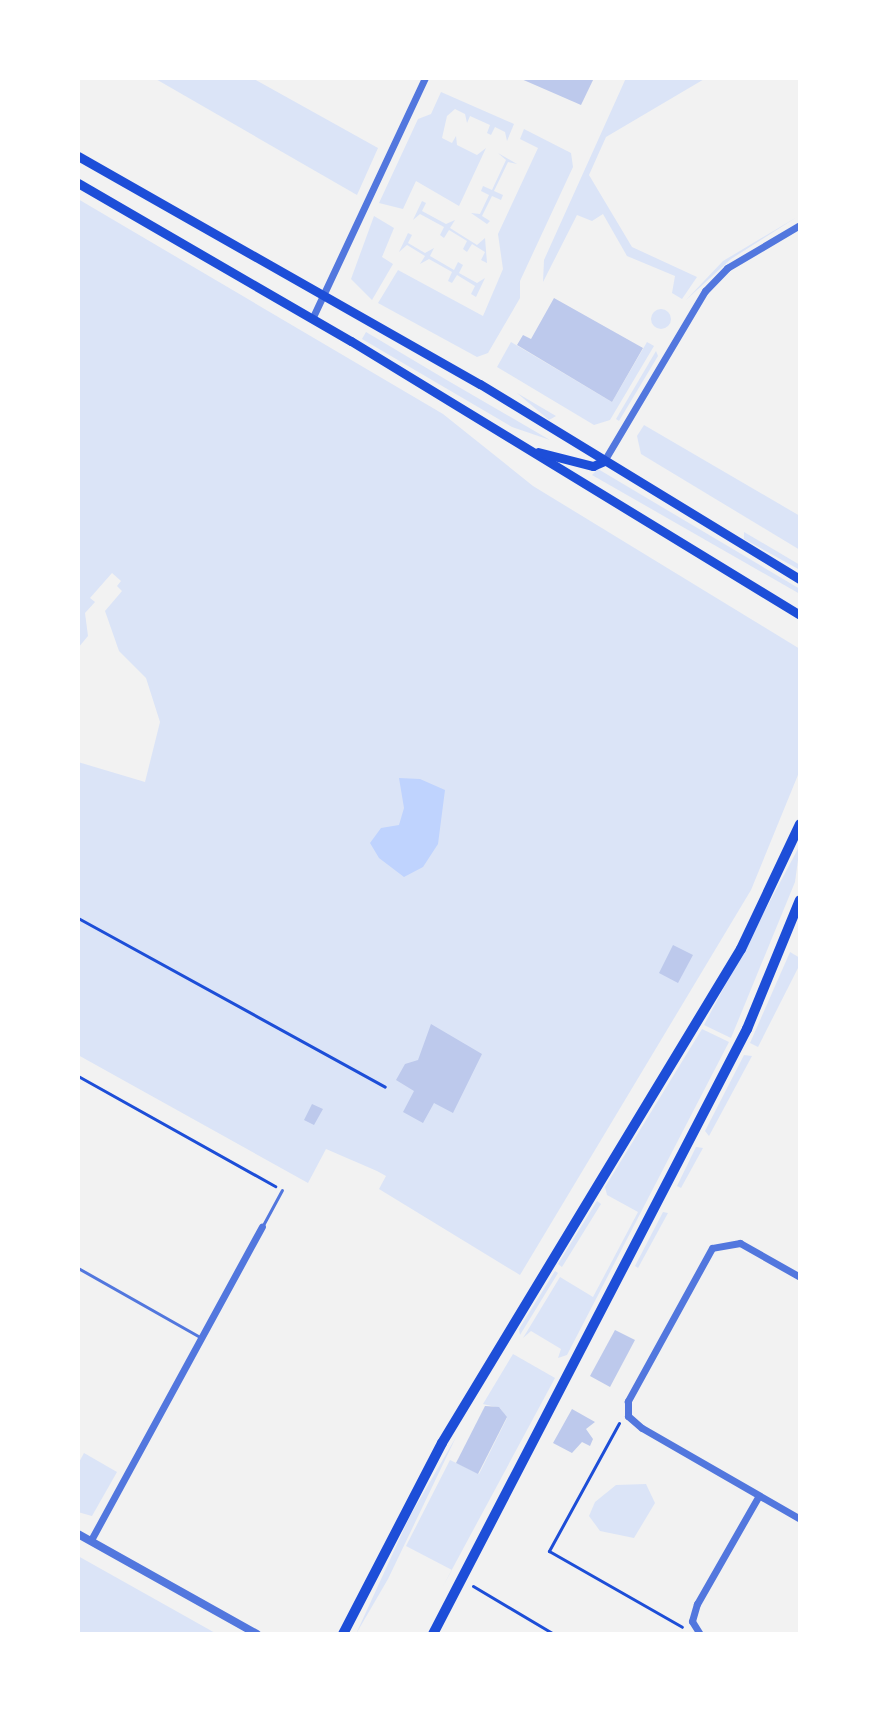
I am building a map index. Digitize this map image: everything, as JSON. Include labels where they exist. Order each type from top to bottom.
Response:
[{"type":"main road","points":[[78,156],[326,296],[800,579]]},
{"type":"main road","points":[[78,183],[312,319],[800,615]]},
{"type":"main road","points":[[527,449],[593,466],[604,461]]},
{"type":"main road","points":[[343,1634],[442,1443],[741,949],[800,824]]},
{"type":"main road","points":[[433,1634],[747,1029],[800,900]]},
{"type":"street","points":[[312,319],[326,296],[425,78]]},
{"type":"street","points":[[604,461],[705,291],[727,268],[800,225]]},
{"type":"street","points":[[91,1540],[262,1227]]},
{"type":"street","points":[[800,1277],[740,1243],[712,1248],[628,1401],[628,1416],[758,1497],[800,1519]]},
{"type":"street","points":[[700,1634],[692,1621],[758,1497]]},
{"type":"street","points":[[78,1534],[257,1634]]},
{"type":"lane","points":[[262,1227],[282,1190]]},
{"type":"lane","points":[[78,1268],[202,1338]]},
{"type":"path","points":[[78,918],[385,1087]]},
{"type":"path","points":[[78,1076],[282,1190]]},
{"type":"path","points":[[628,1416],[621,1421],[549,1551],[681,1627],[692,1621]]},
{"type":"path","points":[[473,1586],[554,1634]]},
{"type":"shaded area","points":[[154,78],[252,78],[378,148],[357,195]]},
{"type":"shaded area","points":[[626,78],[706,78],[606,137],[589,175],[632,247],[697,277],[682,299],[672,293],[675,276],[627,256],[603,214],[592,221],[577,215],[543,282],[544,260]]},
{"type":"shaded area","points":[[441,92],[514,124],[507,141],[505,132],[495,127],[491,135],[487,133],[490,125],[470,116],[467,123],[465,114],[455,109],[447,116],[442,138],[452,143],[456,136],[457,145],[477,155],[486,148],[459,206],[416,181],[403,209],[379,203],[418,119],[431,114]]},
{"type":"shaded area","points":[[524,129],[571,153],[573,167],[520,281],[520,298],[488,353],[477,357],[378,303],[398,270],[483,316],[503,269],[498,234],[538,148],[520,139]]},
{"type":"shaded area","points":[[498,153],[517,164],[508,162],[494,191],[503,195],[501,200],[492,196],[482,216],[490,221],[487,224],[471,213],[480,214],[489,195],[481,191],[483,186],[492,190],[506,160]]},
{"type":"shaded area","points":[[78,199],[443,414],[533,486],[800,649],[800,770],[751,890],[520,1275],[379,1189],[386,1176],[377,1171],[326,1149],[308,1183],[78,1055],[78,762],[145,782],[160,722],[146,678],[119,651],[105,611],[122,591],[117,586],[121,581],[112,573],[90,598],[95,602],[85,613],[88,636],[78,648]]},
{"type":"shaded area","points":[[422,201],[426,203],[422,211],[446,224],[455,220],[450,228],[477,245],[485,238],[487,263],[481,260],[485,252],[472,244],[467,252],[463,249],[467,241],[449,230],[444,238],[440,235],[444,227],[420,214],[413,220]]},
{"type":"shaded area","points":[[374,216],[394,228],[382,257],[393,264],[372,300],[351,279]]},
{"type":"shaded area","points":[[797,217],[731,259],[686,300],[723,261]]},
{"type":"shaded area","points":[[408,233],[412,235],[408,243],[425,253],[434,248],[430,256],[454,270],[458,262],[463,265],[459,273],[477,283],[485,278],[476,297],[471,294],[475,286],[457,275],[452,283],[448,281],[452,272],[429,259],[420,264],[425,256],[407,245],[399,252]]},
{"type":"shaded area","points":[[661,309],[668,312],[671,319],[668,326],[661,329],[654,326],[651,319],[654,312]]},
{"type":"shaded area","points":[[366,332],[550,440],[512,427],[362,339]]},
{"type":"shaded area","points":[[511,342],[612,402],[647,342],[654,346],[610,420],[594,425],[497,367]]},
{"type":"shaded area","points":[[656,351],[658,356],[619,421],[616,419]]},
{"type":"shaded area","points":[[517,393],[539,406],[556,416],[549,420]]},
{"type":"shaded area","points":[[644,425],[800,516],[800,550],[641,454],[637,436]]},
{"type":"shaded area","points":[[598,469],[800,589],[800,594],[592,475]]},
{"type":"shaded area","points":[[744,532],[800,565],[800,570],[744,539]]},
{"type":"shaded area","points":[[800,845],[795,882],[731,1038],[704,1025]]},
{"type":"shaded area","points":[[790,952],[800,958],[800,964],[758,1047],[750,1043]]},
{"type":"shaded area","points":[[702,1029],[729,1042],[567,1355],[558,1358],[561,1349],[531,1331],[523,1338],[560,1277],[593,1297],[638,1212],[607,1195],[605,1187]]},
{"type":"shaded area","points":[[744,1055],[752,1056],[709,1136],[705,1131]]},
{"type":"shaded area","points":[[696,1147],[703,1148],[681,1188],[677,1186]]},
{"type":"shaded area","points":[[597,1201],[601,1204],[562,1267],[558,1264]]},
{"type":"shaded area","points":[[663,1212],[668,1213],[638,1268],[635,1266]]},
{"type":"shaded area","points":[[555,1271],[558,1273],[520,1335],[519,1329]]},
{"type":"shaded area","points":[[513,1354],[555,1378],[452,1570],[406,1546],[450,1460],[479,1474],[507,1418],[500,1408],[483,1404]]},
{"type":"shaded area","points":[[456,1437],[388,1579],[356,1634],[409,1518]]},
{"type":"shaded area","points":[[84,1453],[117,1472],[92,1516],[78,1512],[78,1464]]},
{"type":"shaded area","points":[[646,1484],[655,1503],[634,1538],[600,1531],[589,1516],[595,1502],[616,1485]]},
{"type":"shaded area","points":[[78,1556],[217,1634],[78,1634]]},
{"type":"water","points":[[399,778],[420,779],[445,790],[438,844],[423,867],[404,877],[379,858],[370,843],[381,828],[399,825],[404,808]]},
{"type":"building","points":[[519,78],[594,78],[581,105]]},
{"type":"building","points":[[554,298],[643,348],[612,402],[517,345],[523,335],[531,339]]},
{"type":"building","points":[[673,945],[693,955],[678,983],[659,973]]},
{"type":"building","points":[[431,1024],[482,1054],[453,1113],[434,1103],[423,1123],[403,1112],[414,1091],[396,1080],[405,1064],[418,1060]]},
{"type":"building","points":[[312,1104],[323,1109],[314,1125],[304,1120]]},
{"type":"building","points":[[615,1330],[635,1340],[610,1387],[590,1376]]},
{"type":"building","points":[[485,1406],[499,1407],[507,1417],[478,1474],[456,1463]]},
{"type":"building","points":[[572,1409],[595,1422],[586,1429],[593,1439],[590,1446],[582,1442],[572,1453],[553,1443]]}]
